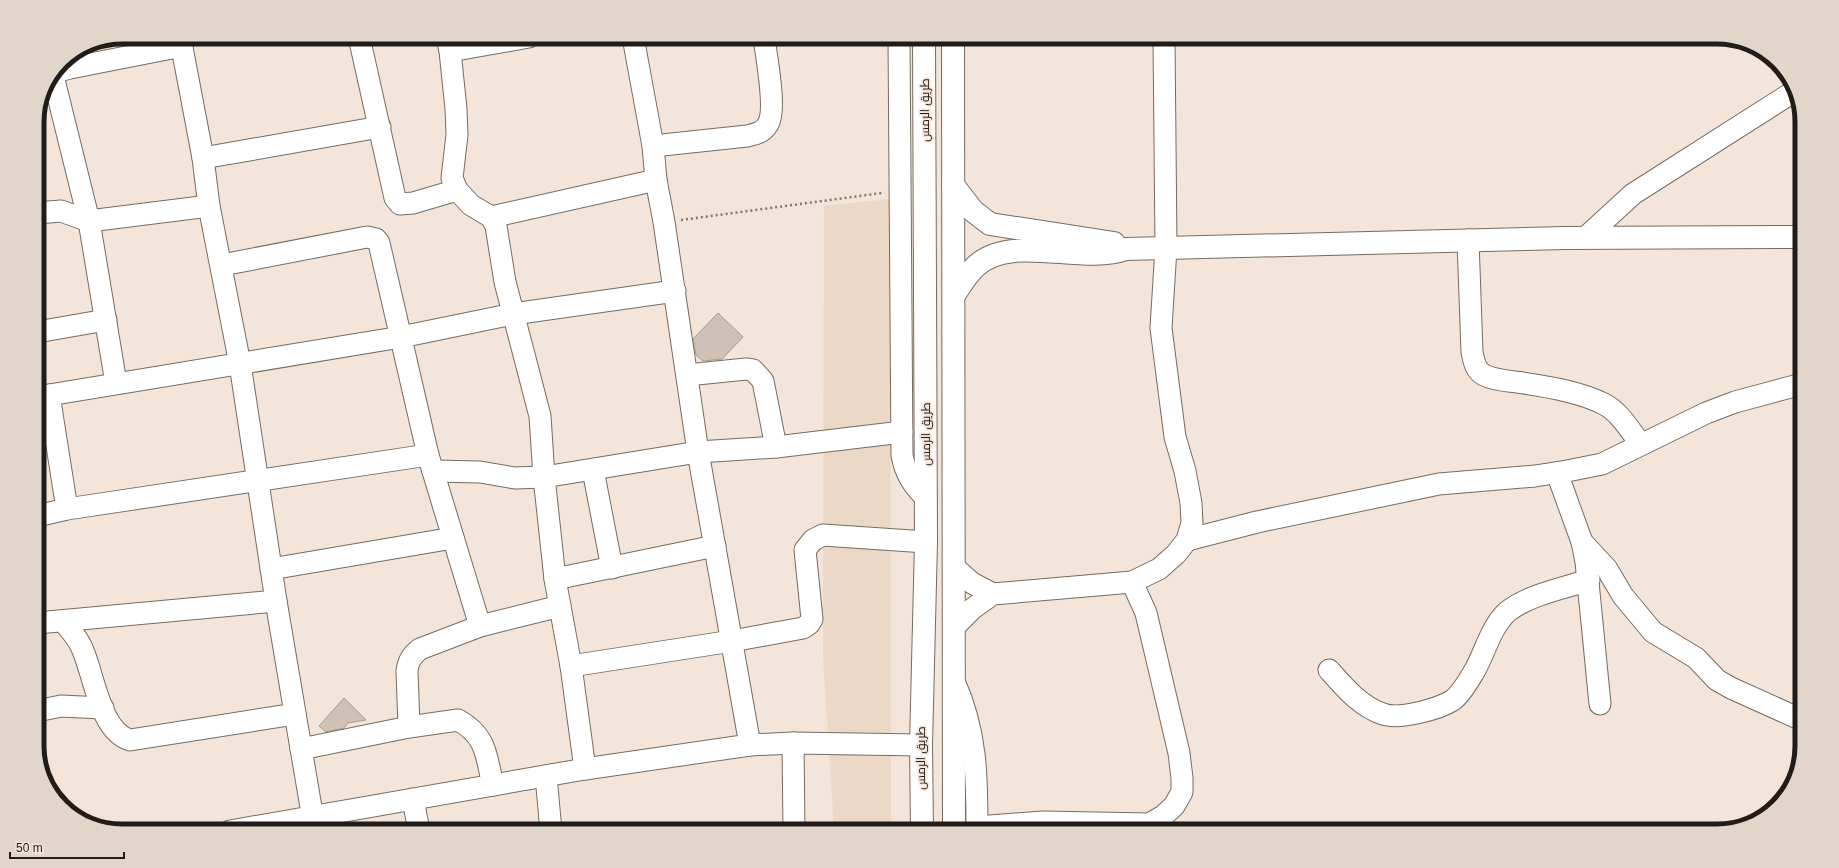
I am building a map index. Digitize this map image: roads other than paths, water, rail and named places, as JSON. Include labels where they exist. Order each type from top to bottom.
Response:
[{"type":"main road","name":"طريق الرمس","points":[[922,824],[921,745],[926,542],[924,44]]},
{"type":"main road","points":[[953,44],[954,824]]},
{"type":"main road","points":[[953,185],[973,211],[990,224],[1105,241],[1126,249]]},
{"type":"main road","points":[[954,295],[977,266],[993,255],[1012,250],[1104,254],[1126,249],[1468,240],[1795,237]]},
{"type":"street","points":[[67,67],[172,44]]},
{"type":"street","points":[[181,44],[203,158],[209,206],[222,265],[240,364],[276,601],[314,824],[413,799],[585,769],[750,745],[793,743],[921,745]]},
{"type":"street","points":[[361,44],[395,198],[400,204],[413,203],[457,190]]},
{"type":"street","points":[[448,44],[457,135],[452,178],[457,190],[472,205],[491,217],[497,232],[505,282],[540,416],[544,477],[555,579],[571,666],[585,769]]},
{"type":"street","points":[[634,44],[653,146],[656,180],[675,291],[698,452],[750,745]]},
{"type":"street","points":[[653,146],[747,136],[760,132],[768,124],[771,101],[771,89],[767,72],[765,44]]},
{"type":"street","points":[[899,44],[902,455],[904,468],[910,480],[926,498]]},
{"type":"street","points":[[954,627],[972,609],[993,594],[1132,582],[1159,569],[1176,554],[1187,540],[1192,523],[1191,503],[1185,471],[1175,436],[1161,328],[1166,248],[1164,44]]},
{"type":"street","points":[[62,73],[89,221],[116,383]]},
{"type":"street","points":[[1585,238],[1633,194],[1790,94]]},
{"type":"street","points":[[203,158],[380,127]]},
{"type":"street","points":[[491,217],[656,180]]},
{"type":"street","points":[[44,212],[61,211],[89,221],[209,206]]},
{"type":"street","points":[[222,265],[367,237],[376,239],[379,243],[383,254],[400,337],[431,463],[480,626]]},
{"type":"street","points":[[1468,240],[1472,352],[1475,366],[1483,375],[1496,379],[1541,386],[1582,396],[1605,404],[1616,414],[1641,444]]},
{"type":"street","points":[[44,396],[400,337],[513,314],[675,291]]},
{"type":"street","points":[[44,331],[106,320]]},
{"type":"street","points":[[687,375],[746,369],[753,370],[763,380],[776,447]]},
{"type":"street","points":[[1187,540],[1265,520],[1439,484],[1557,473],[1602,464],[1706,413],[1736,402],[1795,386]]},
{"type":"street","points":[[44,401],[67,509]]},
{"type":"street","points":[[44,514],[67,509],[258,480],[431,463],[515,478],[544,477],[698,452],[776,447],[902,432]]},
{"type":"street","points":[[593,470],[612,568]]},
{"type":"street","points":[[1557,473],[1582,542],[1589,580],[1600,704]]},
{"type":"street","points":[[571,666],[732,641],[803,628],[809,624],[812,619],[805,550],[814,540],[823,535],[926,542]]},
{"type":"street","points":[[271,569],[453,538]]},
{"type":"street","points":[[1582,542],[1607,569],[1626,600],[1654,632],[1696,658],[1718,680],[1730,688],[1795,712]]},
{"type":"street","points":[[555,579],[715,546]]},
{"type":"street","points":[[954,567],[972,583],[993,594]]},
{"type":"street","points":[[1329,670],[1361,702],[1382,714],[1394,716],[1414,713],[1439,706],[1454,699],[1462,690],[1499,622],[1506,613],[1526,600],[1589,580]]},
{"type":"street","points":[[1024,824],[1043,822],[1149,824],[1164,816],[1174,806],[1182,792],[1179,753],[1146,613],[1132,582]]},
{"type":"street","points":[[44,622],[276,601]]},
{"type":"street","points":[[409,727],[407,671],[408,664],[413,655],[420,649],[480,626],[560,606]]},
{"type":"street","points":[[63,621],[81,646],[111,726],[123,738],[130,740],[295,714]]},
{"type":"street","points":[[954,681],[962,699],[973,738],[977,776],[977,824]]},
{"type":"street","points":[[44,710],[61,706],[103,708]]},
{"type":"street","points":[[301,749],[409,727],[458,720],[476,732],[482,740],[493,785]]},
{"type":"street","points":[[793,743],[794,824]]},
{"type":"street","points":[[546,776],[550,824]]},
{"type":"street","points":[[413,799],[418,824]]}]
